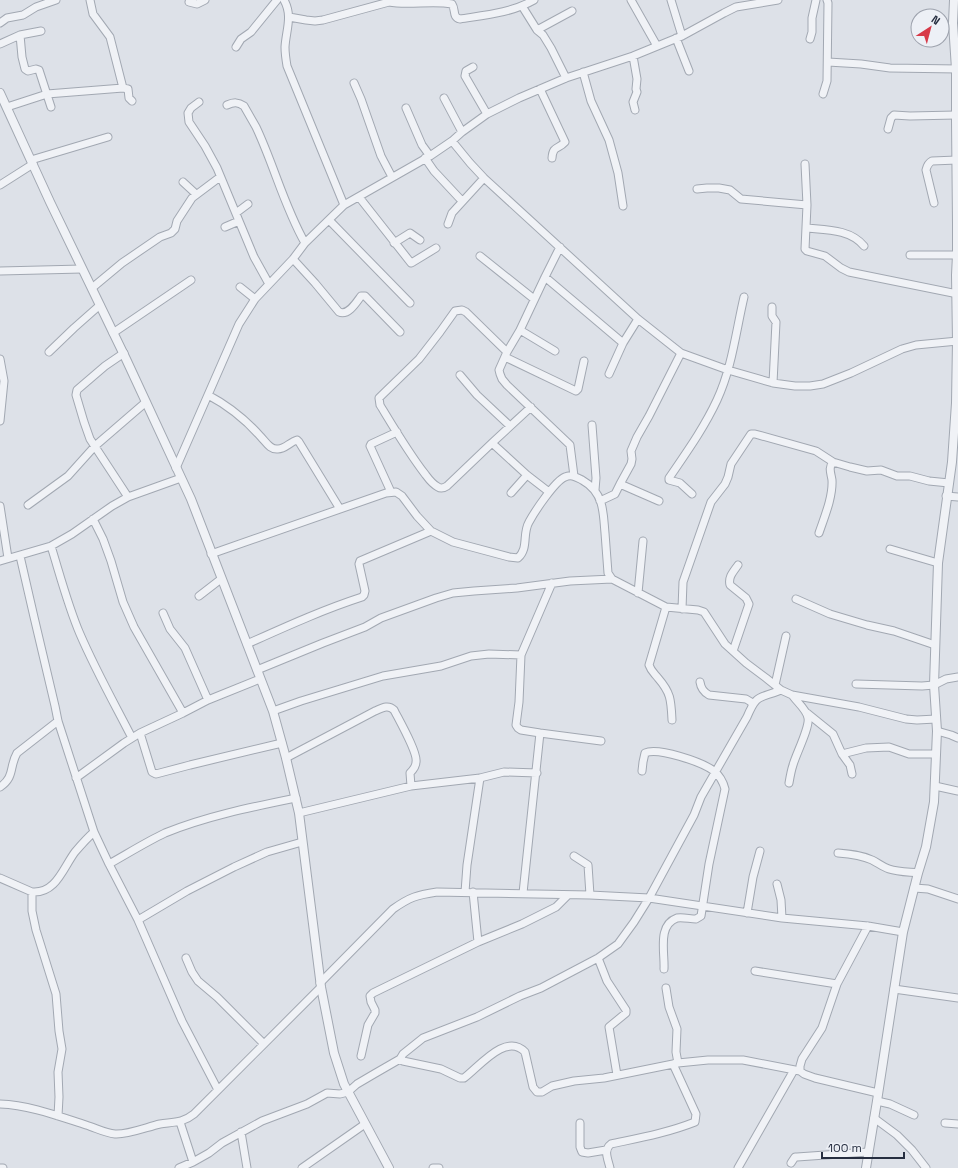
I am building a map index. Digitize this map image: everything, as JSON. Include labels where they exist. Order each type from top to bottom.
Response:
[{"type":"street","points":[[0,23],[6,18],[23,15],[56,0]]},
{"type":"street","points":[[90,0],[93,14],[110,37],[123,88]]},
{"type":"street","points":[[189,2],[196,4],[205,0]]},
{"type":"street","points":[[236,47],[241,39],[251,32],[277,0]]},
{"type":"street","points":[[284,0],[288,6],[289,17],[285,49],[287,66],[344,206]]},
{"type":"street","points":[[289,17],[315,21],[323,20],[390,1],[398,4],[425,2],[444,2],[452,4],[454,7],[454,16],[460,19],[492,14],[522,6],[534,0]]},
{"type":"street","points":[[631,0],[657,46]]},
{"type":"street","points":[[671,0],[679,37],[689,71]]},
{"type":"street","points":[[176,468],[239,324],[255,299],[293,259],[305,243],[344,206],[428,157],[452,141],[487,114],[566,78],[632,56],[679,37],[724,13],[735,4],[778,0]]},
{"type":"street","points":[[810,39],[812,32],[812,18],[816,0]]},
{"type":"street","points":[[866,1168],[903,932],[926,847],[934,802],[937,731],[934,685],[938,564],[946,496],[955,460],[957,404],[957,69],[954,0]]},
{"type":"street","points":[[823,94],[827,81],[828,1]]},
{"type":"street","points":[[522,6],[536,30],[543,35],[552,48],[566,78]]},
{"type":"street","points":[[536,30],[572,11]]},
{"type":"street","points":[[0,44],[20,35],[41,30]]},
{"type":"street","points":[[20,35],[24,69],[28,71],[36,69],[39,70],[51,107]]},
{"type":"street","points":[[632,56],[637,79],[637,92],[633,102],[635,110]]},
{"type":"street","points":[[828,62],[890,68],[957,69]]},
{"type":"street","points":[[473,66],[466,71],[465,76],[487,114]]},
{"type":"street","points":[[583,72],[591,101],[609,140],[618,173],[623,206]]},
{"type":"street","points":[[354,83],[381,156],[392,177]]},
{"type":"street","points":[[7,107],[47,94],[123,88],[128,89],[129,98],[132,101]]},
{"type":"street","points":[[540,89],[565,142],[554,149],[552,158]]},
{"type":"street","points":[[0,92],[50,202],[124,354],[191,499],[273,711],[299,813],[321,985],[334,1053],[344,1084],[389,1168]]},
{"type":"street","points":[[444,98],[462,132]]},
{"type":"street","points":[[199,102],[191,108],[188,113],[188,117],[217,168],[254,258],[269,284]]},
{"type":"street","points":[[228,105],[234,102],[244,106],[256,128],[279,187],[305,243]]},
{"type":"street","points":[[406,108],[434,170],[462,201]]},
{"type":"street","points":[[888,129],[891,118],[894,115],[956,119]]},
{"type":"street","points":[[0,185],[32,162],[108,137]]},
{"type":"street","points":[[452,141],[484,178],[638,319],[681,353],[728,370],[773,382],[795,386],[810,386],[822,384],[850,373],[902,349],[916,345],[958,341]]},
{"type":"street","points":[[934,203],[926,170],[927,166],[932,161],[957,160]]},
{"type":"street","points":[[806,164],[806,251],[825,256],[845,270],[924,288],[957,293]]},
{"type":"street","points":[[92,288],[122,263],[160,237],[172,233],[188,202],[196,194],[220,177]]},
{"type":"street","points":[[448,224],[452,213],[484,178]]},
{"type":"street","points":[[183,182],[196,194]]},
{"type":"street","points":[[697,189],[719,188],[730,190],[741,198],[807,205]]},
{"type":"street","points":[[358,197],[411,263],[436,248]]},
{"type":"street","points":[[236,213],[248,204]]},
{"type":"street","points":[[330,220],[410,303]]},
{"type":"street","points":[[225,227],[239,221]]},
{"type":"street","points":[[806,228],[838,231],[856,238],[864,246]]},
{"type":"street","points":[[394,243],[410,233],[420,240]]},
{"type":"street","points":[[560,247],[520,330],[506,354],[500,374],[502,379],[570,445],[574,476]]},
{"type":"street","points":[[910,255],[958,255]]},
{"type":"street","points":[[480,256],[534,299]]},
{"type":"street","points":[[293,259],[339,312],[343,314],[347,313],[361,296],[365,296],[400,332]]},
{"type":"street","points":[[0,271],[82,269]]},
{"type":"street","points":[[545,277],[624,343]]},
{"type":"street","points":[[113,332],[191,280]]},
{"type":"street","points":[[240,287],[255,299]]},
{"type":"street","points":[[692,494],[680,483],[669,480],[669,478],[708,418],[717,399],[728,370],[744,297]]},
{"type":"street","points":[[49,352],[100,305]]},
{"type":"street","points":[[772,307],[772,316],[776,322],[773,382]]},
{"type":"street","points":[[531,407],[492,442],[447,486],[442,488],[438,487],[432,482],[408,450],[380,405],[379,398],[419,358],[455,311],[462,310],[466,312],[506,354],[576,391],[578,389],[584,361]]},
{"type":"street","points":[[609,374],[638,319]]},
{"type":"street","points":[[520,330],[555,351]]},
{"type":"street","points":[[600,501],[615,494],[631,464],[631,451],[637,437],[681,353]]},
{"type":"street","points":[[124,354],[105,366],[76,392],[76,395],[90,439],[128,497]]},
{"type":"street","points":[[0,360],[4,381],[0,421]]},
{"type":"street","points":[[460,375],[477,395],[510,426]]},
{"type":"street","points":[[208,395],[236,413],[258,433],[270,447],[276,450],[283,448],[294,441],[297,440],[300,442],[340,509]]},
{"type":"street","points":[[28,505],[68,476],[95,446],[146,402]]},
{"type":"street","points":[[592,425],[596,478],[595,490]]},
{"type":"street","points":[[391,492],[370,446],[371,444],[396,432]]},
{"type":"street","points":[[682,609],[683,582],[711,502],[724,484],[728,477],[731,464],[750,435],[755,434],[810,449],[833,462],[866,471],[881,470],[897,476],[910,476],[929,481],[949,483]]},
{"type":"street","points":[[492,442],[527,475],[549,492]]},
{"type":"street","points":[[819,533],[831,493],[832,481],[830,469],[833,462]]},
{"type":"street","points":[[511,493],[527,475]]},
{"type":"street","points":[[211,554],[340,509],[391,492],[396,492],[402,496],[431,532],[453,542],[518,558],[522,554],[524,547],[526,528],[549,492],[559,480],[566,476],[574,476],[595,490],[600,501],[603,511],[608,573],[612,579],[666,608],[698,610],[704,612],[725,644],[778,688],[792,695],[859,707],[906,719],[936,719]]},
{"type":"street","points":[[0,561],[51,546],[128,497],[181,478]]},
{"type":"street","points":[[620,484],[659,501]]},
{"type":"street","points":[[946,496],[958,497]]},
{"type":"street","points":[[0,506],[8,558]]},
{"type":"street","points":[[93,519],[103,539],[123,602],[134,627],[183,713]]},
{"type":"street","points":[[248,644],[311,615],[362,597],[365,592],[359,564],[360,561],[431,532]]},
{"type":"street","points":[[638,593],[643,541]]},
{"type":"street","points":[[51,546],[64,590],[79,632],[132,738]]},
{"type":"street","points":[[890,549],[938,564]]},
{"type":"street","points":[[20,556],[58,721],[94,832],[138,920],[182,1021],[218,1090]]},
{"type":"street","points":[[733,651],[749,604],[746,598],[730,585],[729,580],[738,565]]},
{"type":"street","points":[[199,596],[221,579]]},
{"type":"street","points":[[257,670],[365,627],[381,618],[436,598],[474,591],[517,588],[570,581],[612,579]]},
{"type":"street","points":[[552,583],[521,655],[519,702],[516,724],[521,730],[601,741]]},
{"type":"street","points":[[796,599],[830,614],[894,631],[935,645]]},
{"type":"street","points":[[666,608],[649,665],[650,670],[657,676],[669,692],[672,720]]},
{"type":"street","points":[[163,613],[170,629],[185,648],[208,700]]},
{"type":"street","points":[[778,688],[786,636]]},
{"type":"street","points":[[273,711],[383,676],[441,666],[471,656],[489,654],[521,655]]},
{"type":"street","points":[[856,684],[922,686],[934,685],[946,679],[958,677]]},
{"type":"street","points":[[76,778],[140,733],[208,700],[260,679]]},
{"type":"street","points":[[700,682],[701,688],[705,693],[710,695],[744,698],[749,700],[752,705]]},
{"type":"street","points":[[182,1167],[209,1153],[222,1142],[262,1121],[307,1104],[327,1093],[340,1094],[348,1092],[363,1081],[400,1059],[403,1054],[423,1038],[477,1017],[520,996],[541,988],[598,958],[618,944],[649,898],[694,815],[701,798],[752,705],[760,697],[778,688]]},
{"type":"street","points":[[792,695],[806,712],[833,734],[842,754],[850,765],[852,774]]},
{"type":"street","points":[[286,758],[386,706],[391,707],[410,741],[417,760],[416,766],[410,773],[412,786]]},
{"type":"street","points":[[789,783],[800,743],[809,724],[806,712]]},
{"type":"street","points":[[0,787],[10,777],[17,753],[58,721]]},
{"type":"street","points":[[937,731],[958,738]]},
{"type":"street","points":[[140,733],[152,772],[156,774],[282,743]]},
{"type":"street","points":[[523,893],[537,773],[540,733]]},
{"type":"street","points":[[842,754],[866,748],[889,747],[909,754],[936,754]]},
{"type":"street","points":[[642,771],[645,753],[652,751],[660,752],[687,759],[708,767],[722,779],[726,789],[709,864],[701,916],[698,919],[678,918],[667,925],[664,930],[663,943],[664,969]]},
{"type":"street","points":[[299,813],[412,786],[480,778],[504,772],[537,773]]},
{"type":"street","points":[[465,892],[467,866],[480,778]]},
{"type":"street","points":[[935,786],[958,790]]},
{"type":"street","points":[[109,864],[164,834],[182,827],[224,814],[296,798]]},
{"type":"street","points":[[0,878],[32,892],[45,890],[52,886],[84,840],[94,832]]},
{"type":"street","points":[[138,920],[234,867],[267,852],[302,842]]},
{"type":"street","points":[[747,913],[753,877],[760,851]]},
{"type":"street","points":[[838,853],[854,854],[896,871],[918,873]]},
{"type":"street","points":[[574,856],[588,865],[590,894]]},
{"type":"street","points":[[777,884],[780,895],[782,918]]},
{"type":"street","points":[[914,888],[928,889],[958,899]]},
{"type":"street","points":[[32,892],[32,911],[36,930],[56,994],[62,1049],[58,1072],[58,1116]]},
{"type":"street","points":[[0,1104],[13,1104],[58,1116],[107,1133],[116,1134],[123,1134],[188,1119],[264,1044],[393,909],[404,901],[418,895],[437,892],[473,892],[568,895],[590,894],[649,898],[782,918],[868,926],[903,932]]},
{"type":"street","points":[[473,892],[478,942]]},
{"type":"street","points":[[361,1056],[368,1025],[375,1013],[370,996],[373,993],[478,942],[522,924],[556,907],[568,895]]},
{"type":"street","points":[[738,1168],[800,1066],[802,1059],[822,1028],[838,984],[868,926]]},
{"type":"street","points":[[186,958],[198,981],[218,997],[264,1044]]},
{"type":"street","points":[[598,958],[607,982],[626,1010],[626,1013],[609,1027],[617,1075]]},
{"type":"street","points":[[755,972],[838,984]]},
{"type":"street","points":[[610,1168],[606,1150],[608,1145],[654,1135],[680,1128],[694,1122],[696,1114],[676,1063],[677,1029],[669,1007],[666,988]]},
{"type":"street","points":[[894,989],[958,998]]},
{"type":"street","points":[[400,1059],[403,1061],[441,1069],[460,1078],[464,1078],[492,1054],[506,1046],[514,1046],[522,1048],[525,1052],[532,1087],[537,1092],[542,1092],[552,1086],[574,1081],[604,1078],[676,1063],[708,1060],[743,1060],[797,1070],[815,1078],[878,1097],[914,1115]]},
{"type":"street","points":[[874,1118],[897,1135],[912,1150],[926,1168]]},
{"type":"street","points":[[180,1122],[193,1162]]},
{"type":"street","points":[[945,1122],[958,1124]]},
{"type":"street","points":[[580,1123],[580,1147],[582,1152],[588,1153],[606,1150]]},
{"type":"street","points":[[302,1168],[366,1124]]},
{"type":"street","points":[[241,1132],[247,1168]]},
{"type":"street","points":[[791,1163],[795,1157],[868,1152]]},
{"type":"street","points":[[433,1168],[439,1168]]}]
